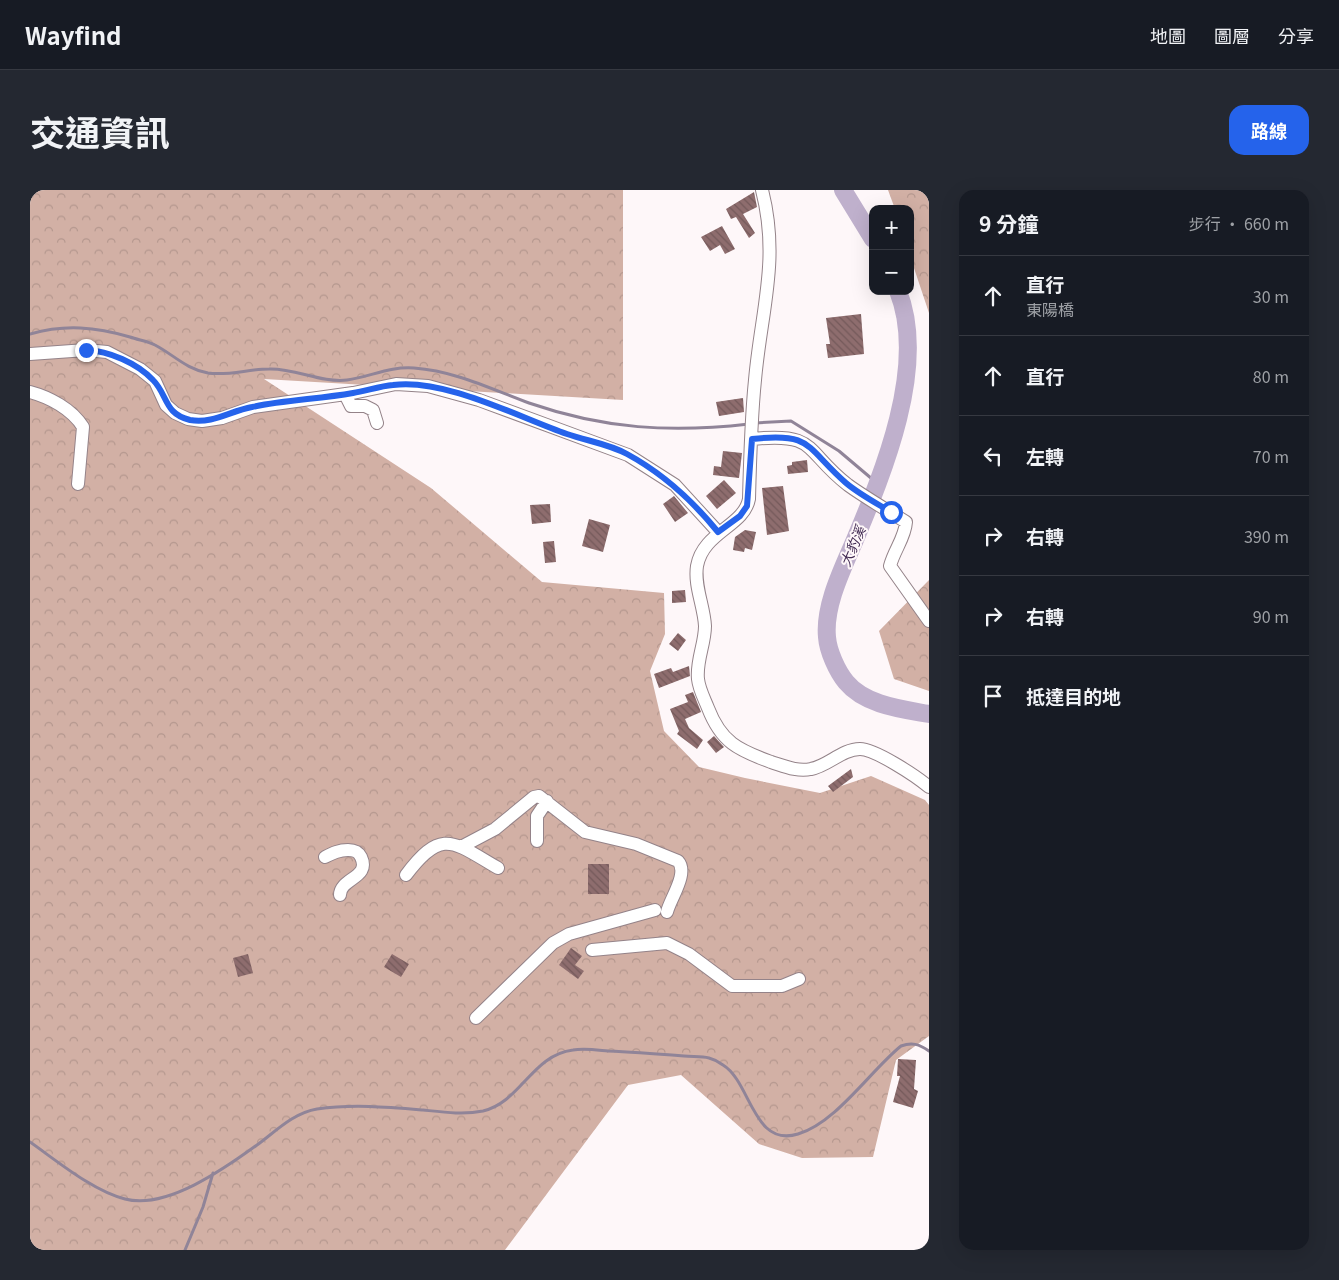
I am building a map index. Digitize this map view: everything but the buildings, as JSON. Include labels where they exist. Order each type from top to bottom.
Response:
[{"type":"street","points":[[762,190],[770,232],[771,259],[755,379],[747,506],[740,516],[718,532],[700,556],[697,567],[705,626],[698,679],[713,720],[724,737],[734,746],[750,754],[785,767],[801,770],[812,769],[827,763],[848,751],[866,749],[929,787]]},
{"type":"street","points":[[30,354],[86,350],[107,352],[155,381],[166,405],[175,413],[188,419],[212,419],[253,407],[344,394],[396,384],[428,386],[479,400],[568,434],[615,448],[675,485],[718,532]]},
{"type":"street","points":[[30,392],[58,405],[72,415],[83,427],[78,484]]},
{"type":"street","points":[[344,394],[351,406],[365,406],[373,410],[377,423]]},
{"type":"street","points":[[752,434],[799,440],[819,455],[848,485],[906,522],[905,533],[890,566],[929,621]]},
{"type":"street","points":[[461,847],[495,829],[534,797],[539,796],[585,832],[636,844],[678,861],[681,864],[682,873],[661,911],[569,934],[553,943],[476,1018]]},
{"type":"street","points":[[537,841],[537,816],[547,802]]},
{"type":"street","points":[[406,875],[430,848],[446,844],[461,847],[498,868]]},
{"type":"street","points":[[325,856],[339,850],[352,850],[360,855],[364,865],[362,870],[343,887],[340,895]]},
{"type":"street","points":[[592,950],[667,943],[689,954],[732,986],[782,986],[799,979]]},
{"type":"green space","points":[[30,190],[623,190],[623,400],[264,379],[431,488],[542,582],[664,593],[665,634],[650,671],[664,731],[699,767],[820,793],[871,776],[925,800],[929,805],[929,1036],[896,1060],[873,1157],[802,1158],[759,1144],[681,1075],[628,1085],[505,1250],[30,1250]]},
{"type":"green space","points":[[888,190],[929,190],[929,313],[914,268],[914,205],[894,205]]},
{"type":"green space","points":[[929,580],[929,691],[894,679],[879,631]]},
{"type":"waterway","name":"大豹溪","points":[[843,190],[869,232]]},
{"type":"waterway","name":"大豹溪","points":[[899,295],[906,320],[908,352],[905,385],[898,419],[889,452],[835,588],[828,613],[827,637],[836,667],[854,690],[884,705],[929,714]]},
{"type":"waterway","points":[[30,334],[68,328],[105,331],[152,344],[187,365],[208,373],[223,374],[261,369],[279,369],[318,378],[347,380],[388,370],[405,368],[429,370],[458,377],[557,412],[584,419],[638,427],[692,428],[749,424]]},
{"type":"waterway","points":[[755,423],[791,421],[839,451],[878,484]]},
{"type":"waterway","points":[[30,1142],[76,1175],[100,1189],[125,1199],[141,1201],[158,1199],[176,1193],[212,1176],[292,1119],[308,1111],[330,1107],[356,1106],[453,1113],[483,1111],[496,1106],[507,1098],[547,1060],[573,1050],[590,1049],[712,1059],[732,1073],[762,1123],[771,1132],[783,1136],[798,1134],[826,1119],[901,1046],[915,1044],[929,1051]]},
{"type":"waterway","points":[[185,1250],[203,1207],[213,1173]]},
{"type":"route","points":[[86,350],[107,352],[140,369],[155,381],[166,405],[175,413],[188,419],[202,421],[222,418],[244,408],[353,393],[396,384],[428,386],[479,400],[568,434],[615,448],[628,455],[675,485],[701,511],[718,532],[740,516],[747,506],[752,439],[776,436],[791,437],[806,444],[848,485],[891,512]]}]
